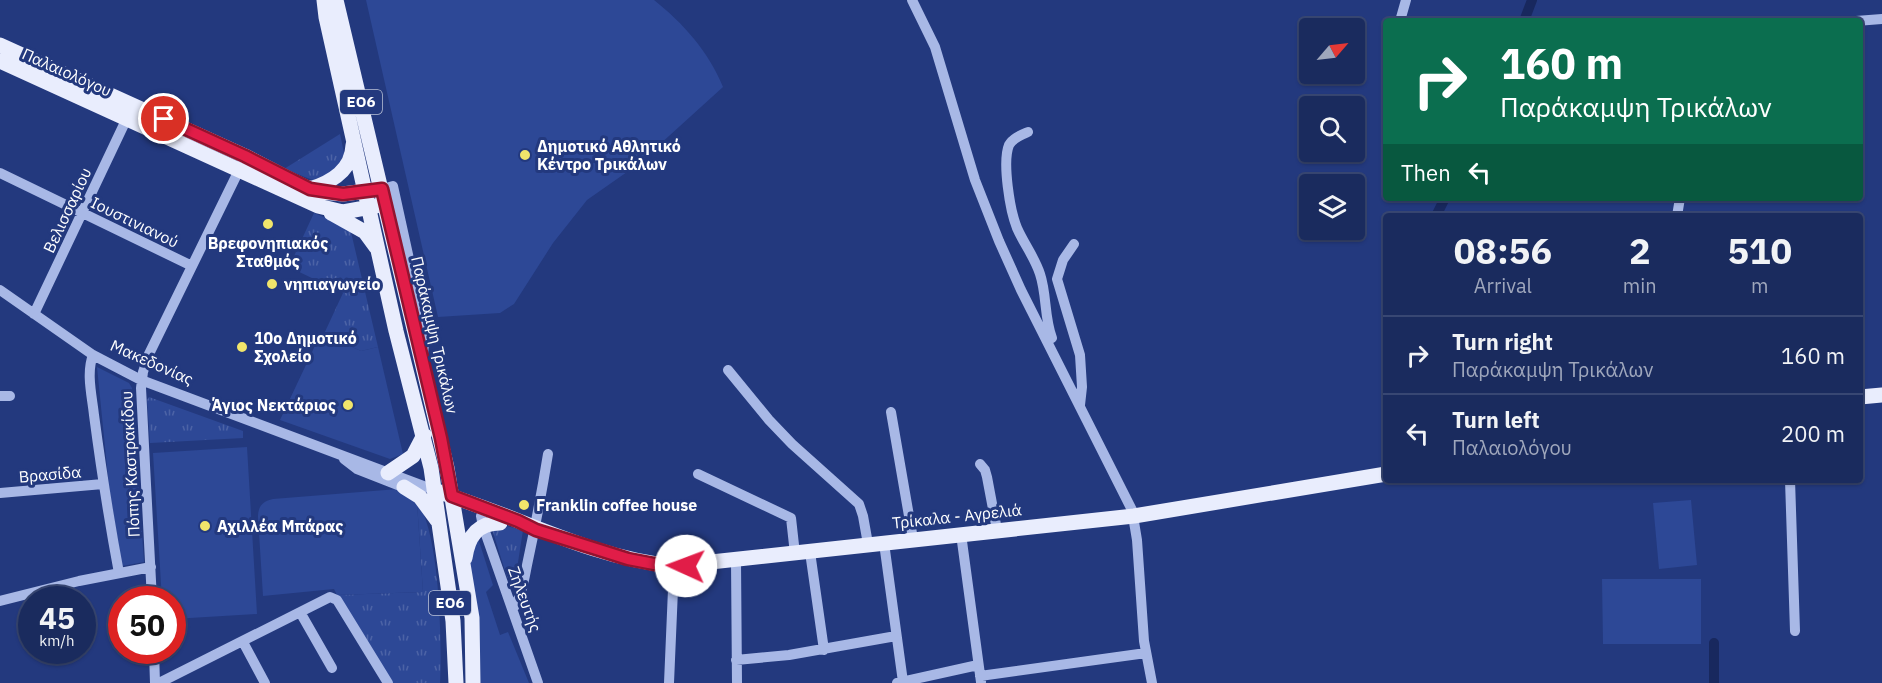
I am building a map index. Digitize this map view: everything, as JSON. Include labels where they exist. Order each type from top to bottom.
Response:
[{"type":"main road","name":"Παράκαμψη Τρικάλων","points":[[324,0],[364,192],[396,331],[424,435],[453,621],[456,683]]},
{"type":"main road","name":"Παράκαμψη Τρικάλων","points":[[336,0],[382,189],[391,203],[423,363],[441,438],[472,618],[473,683]]},
{"type":"main road","name":"Παλαιολόγου","points":[[0,45],[242,163],[318,206],[343,212],[391,203]]},
{"type":"main road","name":"Παλαιολόγου","points":[[0,61],[127,118],[310,189],[343,194],[382,189]]},
{"type":"main road","points":[[310,189],[329,182],[344,169],[351,158],[352,139]]},
{"type":"main road","points":[[318,206],[365,232],[378,250]]},
{"type":"main road","points":[[1863,397],[1882,395]]},
{"type":"main road","points":[[388,472],[413,456],[424,435]]},
{"type":"main road","name":"Τρίκαλα - Αγρελιά","points":[[453,501],[482,521],[536,530],[628,559],[674,566],[1134,516],[1383,474]]},
{"type":"main road","points":[[404,487],[420,497],[439,523]]},
{"type":"main road","name":"Μακεδονίας","points":[[435,494],[453,501]]},
{"type":"main road","name":"Τρίκαλα - Αγρελιά","points":[[453,501],[518,521],[536,530]]},
{"type":"main road","points":[[464,567],[469,539],[482,521]]},
{"type":"street","points":[[912,0],[935,47],[969,162],[1010,268],[1134,516],[1146,653],[1152,683]]},
{"type":"street","points":[[1402,18],[1406,0]]},
{"type":"street","points":[[1863,20],[1882,19]]},
{"type":"street","name":"Βελισσαρίου","points":[[34,314],[127,118]]},
{"type":"street","points":[[1028,132],[1014,139],[1009,146],[1007,168],[1009,197],[1016,226],[1041,276],[1047,323],[1055,347],[1056,359]]},
{"type":"street","name":"Πόπης Καστρακίδου","points":[[152,586],[141,380],[149,354],[242,163]]},
{"type":"street","name":"Ιουστινιανού","points":[[0,173],[192,266]]},
{"type":"street","points":[[1074,244],[1063,260],[1058,279],[1080,356],[1082,396],[1080,406]]},
{"type":"street","name":"Μακεδονίας","points":[[0,290],[93,355],[141,380],[388,472],[435,494]]},
{"type":"street","name":"Πόπης Καστρακίδου","points":[[93,355],[90,372],[103,484],[119,573]]},
{"type":"street","points":[[728,370],[792,444],[859,504],[868,544]]},
{"type":"street","points":[[891,412],[913,539]]},
{"type":"street","name":"Μακεδονίας","points":[[337,453],[357,470],[404,487],[435,494]]},
{"type":"street","points":[[513,609],[522,591],[536,530],[548,454]]},
{"type":"street","points":[[980,464],[987,477],[997,530]]},
{"type":"street","points":[[698,474],[791,518],[803,553],[824,650]]},
{"type":"street","points":[[1790,483],[1795,631]]},
{"type":"street","name":"Βρασίδα","points":[[0,493],[103,484]]},
{"type":"street","name":"Ζηλευτής","points":[[482,521],[538,683]]},
{"type":"street","points":[[961,534],[980,675]]},
{"type":"street","points":[[884,543],[900,682],[980,675],[1146,653]]},
{"type":"street","points":[[736,561],[736,683]]},
{"type":"street","points":[[669,683],[674,566]]},
{"type":"street","points":[[0,601],[151,567]]},
{"type":"street","points":[[155,664],[157,683],[327,598],[335,598],[388,683]]},
{"type":"street","points":[[300,612],[332,668]]},
{"type":"street","points":[[736,660],[824,650],[896,636]]},
{"type":"street","points":[[243,642],[265,683]]},
{"type":"green space","name":"Δημοτικό Αθλητικό Κέντρο Τρικάλων","points":[[366,0],[654,0],[675,18],[703,50],[723,87],[637,165],[587,200],[553,243],[514,304],[500,313],[438,317]]},
{"type":"green space","points":[[340,134],[344,153],[338,170],[313,180],[284,169]]},
{"type":"green space","points":[[314,213],[350,228],[378,347],[361,351],[324,334],[343,293],[289,267]]},
{"type":"green space","points":[[321,333],[361,351],[378,347],[403,454],[390,459],[280,420]]},
{"type":"green space","points":[[97,367],[129,383],[132,388],[144,562],[122,566],[109,487]]},
{"type":"green space","points":[[149,397],[243,431],[243,438],[150,443],[147,400]]},
{"type":"green space","name":"Αχιλλέα Μπάρας","points":[[247,447],[257,614],[186,618],[186,586],[161,586],[153,453]]},
{"type":"green space","points":[[398,489],[417,502],[423,592],[337,595],[334,589],[263,596],[258,517],[260,507],[266,501]]},
{"type":"green space","points":[[1691,500],[1697,565],[1659,569],[1653,503]]},
{"type":"green space","points":[[417,502],[425,517],[431,537],[435,562],[440,617],[440,683],[391,683],[337,595],[423,592]]},
{"type":"green space","points":[[502,525],[523,530],[516,575],[511,581],[507,577],[492,529]]},
{"type":"green space","points":[[478,538],[493,585],[486,592],[500,635],[508,632],[529,683],[476,683],[468,547]]},
{"type":"green space","points":[[1602,579],[1701,579],[1701,644],[1603,644]]},
{"type":"waterway","points":[[1525,18],[1532,0]]},
{"type":"waterway","points":[[1438,213],[1444,201]]},
{"type":"waterway","points":[[1714,643],[1714,683]]},
{"type":"place","name":"Δημοτικό Αθλητικό Κέντρο Τρικάλων","points":[[525,155]]},
{"type":"place","name":"Βρεφονηπιακός Σταθμός","points":[[268,224]]},
{"type":"place","name":"νηπιαγωγείο","points":[[272,284]]},
{"type":"place","name":"10ο Δημοτικό Σχολείο","points":[[242,347]]},
{"type":"place","name":"Άγιος Νεκτάριος","points":[[348,405]]},
{"type":"place","name":"Franklin coffee house","points":[[524,505]]},
{"type":"place","name":"Αχιλλέα Μπάρας","points":[[205,526]]},
{"type":"route","points":[[164,119],[310,189],[331,194],[353,194],[382,189],[441,438],[452,496],[536,530],[628,559],[654,564],[686,566]]}]
